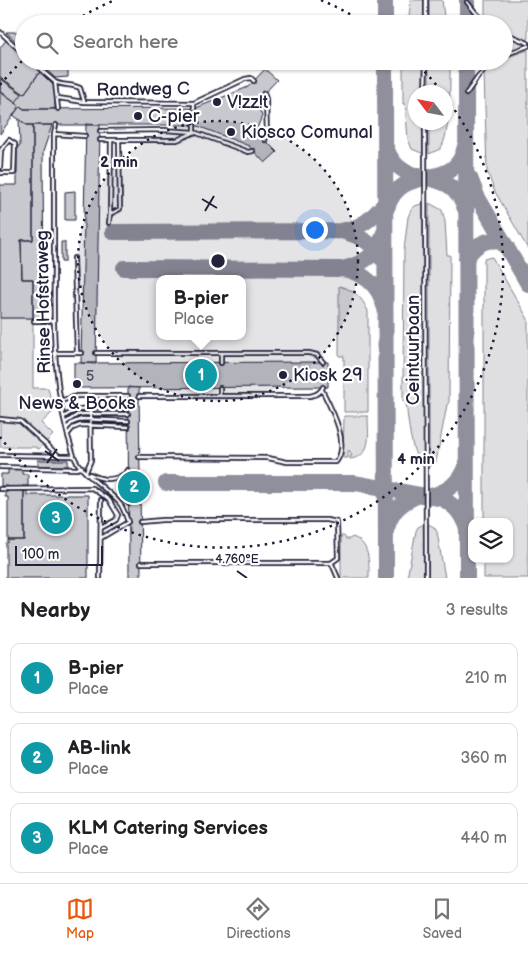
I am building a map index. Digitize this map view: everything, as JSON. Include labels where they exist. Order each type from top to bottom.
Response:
[{"type":"lane","points":[[426,0],[426,15]]},
{"type":"lane","points":[[467,2],[479,15]]},
{"type":"lane","points":[[0,32],[15,46]]},
{"type":"lane","points":[[513,37],[528,44]]},
{"type":"lane","points":[[513,51],[528,44]]},
{"type":"lane","points":[[41,70],[61,85],[74,85],[80,88],[84,102]]},
{"type":"lane","points":[[425,85],[426,70]]},
{"type":"lane","points":[[466,94],[485,70]]},
{"type":"lane","name":"Randweg C","points":[[58,98],[84,102],[194,103],[246,79],[251,78],[254,81]]},
{"type":"lane","points":[[55,82],[58,109]]},
{"type":"lane","points":[[264,93],[266,99],[267,136],[265,140]]},
{"type":"lane","points":[[194,103],[194,108]]},
{"type":"lane","points":[[194,124],[194,132]]},
{"type":"lane","name":"Rinse Hofstraweg","points":[[56,125],[54,134],[53,321],[54,353],[60,402],[74,456],[82,468],[118,501],[128,522],[101,538]]},
{"type":"lane","points":[[100,131],[164,130],[194,132],[248,152],[253,150]]},
{"type":"lane","name":"Ceintuurbaan","points":[[425,130],[426,578]]},
{"type":"lane","points":[[100,140],[177,140],[194,132]]},
{"type":"lane","points":[[54,134],[85,136]]},
{"type":"lane","points":[[0,168],[1,150],[9,140],[15,144],[14,173],[0,173]]},
{"type":"lane","points":[[109,223],[111,140]]},
{"type":"lane","points":[[110,214],[120,209],[119,140]]},
{"type":"lane","points":[[111,164],[119,164]]},
{"type":"lane","points":[[74,258],[77,353]]},
{"type":"lane","points":[[34,321],[53,321]]},
{"type":"lane","points":[[54,353],[82,353]]},
{"type":"lane","points":[[96,353],[309,353],[317,355],[323,362]]},
{"type":"lane","points":[[221,353],[221,362]]},
{"type":"lane","points":[[220,388],[220,396]]},
{"type":"lane","points":[[139,396],[310,396],[323,389],[340,431],[341,453],[336,462],[288,462],[268,458],[139,457]]},
{"type":"lane","points":[[60,402],[77,396],[128,396]]},
{"type":"lane","points":[[86,472],[91,460],[90,396]]},
{"type":"lane","points":[[64,418],[76,410],[128,408]]},
{"type":"lane","points":[[65,423],[76,415],[128,414]]},
{"type":"lane","points":[[0,419],[20,421],[59,456]]},
{"type":"lane","points":[[67,428],[76,420],[128,421]]},
{"type":"lane","points":[[68,434],[77,426],[128,427]]},
{"type":"lane","points":[[0,455],[74,456]]},
{"type":"lane","points":[[0,467],[82,468]]},
{"type":"lane","name":"Rinse Hofstraweg","points":[[86,472],[96,477],[110,480],[118,478],[127,472],[122,485],[122,493],[129,504]]},
{"type":"lane","points":[[0,489],[92,488],[109,500],[118,515],[116,520],[101,528]]},
{"type":"lane","points":[[100,578],[101,500]]},
{"type":"lane","points":[[140,522],[162,520],[326,520],[337,522],[338,558],[331,564],[141,563]]},
{"type":"lane","points":[[331,564],[338,578]]},
{"type":"shaded area","points":[[411,0],[424,0],[424,15],[409,15]]},
{"type":"shaded area","points":[[429,0],[442,0],[444,15],[429,15]]},
{"type":"shaded area","points":[[485,0],[528,0],[528,40],[513,34],[513,15],[485,15]]},
{"type":"shaded area","points":[[513,40],[527,45],[513,50]]},
{"type":"shaded area","points":[[528,50],[528,249],[494,190],[487,171],[484,74],[489,70],[513,70],[513,55]]},
{"type":"shaded area","points":[[403,70],[424,70],[424,85],[408,85],[408,130],[424,130],[424,154],[412,149],[408,139],[405,104],[403,104]]},
{"type":"shaded area","points":[[429,70],[450,70],[450,85],[429,85]]},
{"type":"shaded area","points":[[429,130],[446,130],[444,142],[440,149],[429,154]]},
{"type":"shaded area","points":[[424,203],[424,466],[416,456],[413,447],[406,403],[403,401],[403,385],[404,250],[408,217],[415,206]]},
{"type":"shaded area","points":[[429,203],[442,210],[445,221],[447,255],[450,255],[449,402],[436,462],[429,466]]},
{"type":"shaded area","points":[[492,257],[528,319],[528,578],[484,578],[484,563],[513,563],[513,518],[484,518],[484,259]]},
{"type":"shaded area","points":[[339,286],[349,289],[356,294],[363,301],[368,311],[368,412],[344,412],[344,356],[339,356]]},
{"type":"shaded area","points":[[0,318],[33,318],[33,388],[48,388],[54,411],[41,423],[53,435],[39,449],[35,447],[0,447]]},
{"type":"shaded area","points":[[344,416],[368,416],[368,443],[366,449],[363,454],[350,459],[350,456],[352,456],[349,450],[348,458],[343,458]]},
{"type":"shaded area","points":[[424,524],[424,578],[407,578],[416,531],[418,527]]},
{"type":"shaded area","points":[[428,524],[434,527],[437,532],[445,578],[428,578]]},
{"type":"shaded area","points":[[341,536],[344,536],[346,539],[352,537],[362,543],[367,553],[369,578],[341,578]]},
{"type":"building","points":[[6,32],[15,32],[15,40]]},
{"type":"building","points":[[6,40],[15,46],[15,70],[41,70],[24,94],[0,77],[0,48]]},
{"type":"building","points":[[47,70],[68,70],[68,77],[55,78]]},
{"type":"building","name":"C-pier","points":[[264,70],[277,80],[256,102],[262,116],[256,131],[277,152],[265,163],[249,146],[195,125],[27,125],[13,115],[20,106],[24,109],[196,108],[248,87]]},
{"type":"building","points":[[40,72],[55,87],[55,109],[24,109],[0,92],[0,77],[24,94]]},
{"type":"building","points":[[1,79],[22,94],[16,102],[0,91]]},
{"type":"building","points":[[0,92],[20,106],[0,134]]},
{"type":"building","points":[[19,119],[27,125],[33,125],[33,240],[21,240],[22,279],[33,279],[33,318],[0,318],[0,185],[17,185],[17,146],[20,146]]},
{"type":"building","points":[[86,124],[100,125],[96,364],[81,363]]},
{"type":"building","points":[[33,125],[52,125],[43,152],[44,319],[33,320],[33,279],[22,279],[21,240],[33,240]]},
{"type":"building","points":[[75,191],[75,220],[65,220],[65,192]]},
{"type":"building","points":[[61,242],[65,242],[65,262],[61,262]]},
{"type":"building","points":[[328,362],[328,387],[74,388],[74,363]]},
{"type":"building","points":[[128,387],[139,388],[141,578],[129,578]]},
{"type":"building","points":[[38,460],[68,460],[68,466],[38,466]]},
{"type":"building","points":[[8,469],[22,469],[22,474],[28,474],[28,486],[22,486],[22,491],[24,491],[24,540],[8,540],[8,497],[5,497],[5,492],[8,492],[8,486],[1,486],[1,474],[8,474]]},
{"type":"building","points":[[24,491],[27,491],[27,495],[88,495],[88,578],[6,578],[6,543],[8,543],[8,540],[24,540]]},
{"type":"taxiway","points":[[385,0],[385,15]]},
{"type":"taxiway","points":[[467,0],[467,15]]},
{"type":"taxiway","points":[[385,70],[386,578]]},
{"type":"taxiway","points":[[466,70],[467,578]]},
{"type":"taxiway","points":[[387,208],[394,194],[404,185],[451,170],[459,161],[465,146]]},
{"type":"taxiway","points":[[386,147],[393,161],[403,170],[449,185],[458,194],[465,209]]},
{"type":"taxiway","points":[[470,178],[477,196],[528,284]]},
{"type":"taxiway","points":[[113,232],[341,231],[363,224],[389,199]]},
{"type":"taxiway","points":[[341,231],[369,243],[381,258]]},
{"type":"taxiway","points":[[342,269],[356,265],[369,257],[382,240],[384,232]]},
{"type":"taxiway","points":[[466,259],[474,249],[484,242],[496,241],[507,247]]},
{"type":"taxiway","points":[[124,268],[342,269],[357,273],[369,281],[378,292],[384,306]]},
{"type":"taxiway","points":[[431,496],[443,492],[453,485],[460,477],[466,465]]},
{"type":"taxiway","points":[[166,483],[355,483],[443,499],[457,510],[466,526]]},
{"type":"taxiway","points":[[387,528],[398,507],[419,495]]},
{"type":"place","name":"V!zz!t","points":[[217,102]]},
{"type":"place","name":"C-pier","points":[[138,116]]},
{"type":"place","name":"Kiosco Comunal","points":[[231,132]]},
{"type":"place","name":"B-pier","points":[[201,375]]},
{"type":"place","name":"Kiosk 29","points":[[283,375]]},
{"type":"place","name":"News & Books","points":[[77,384]]},
{"type":"place","name":"AB-link","points":[[134,487]]},
{"type":"place","name":"KLM Catering Services","points":[[56,518]]}]
